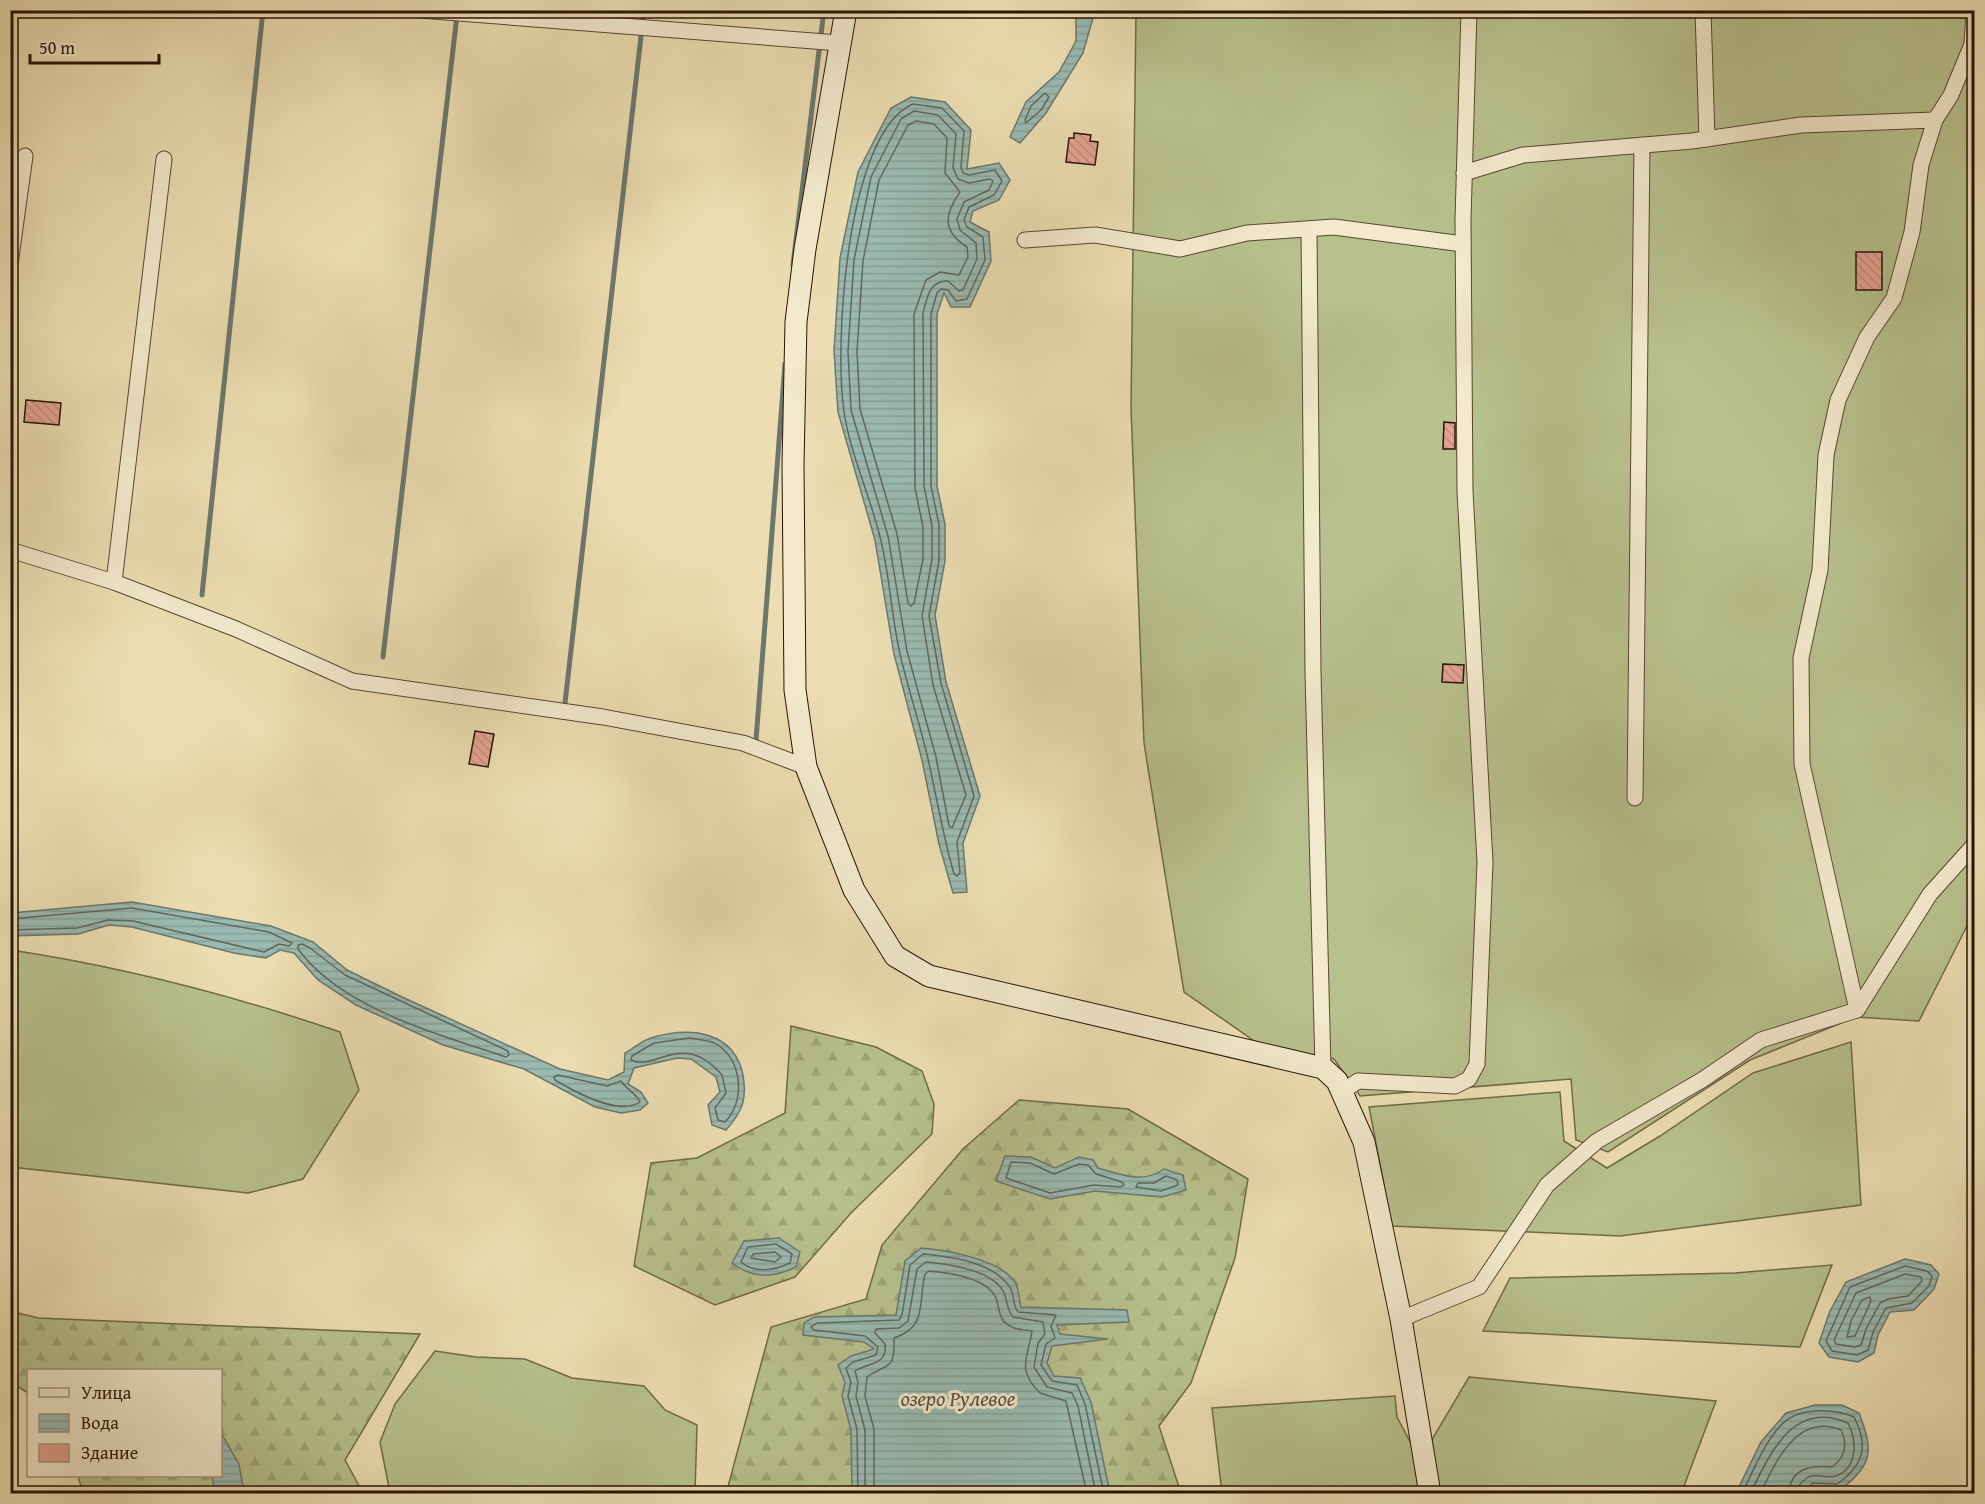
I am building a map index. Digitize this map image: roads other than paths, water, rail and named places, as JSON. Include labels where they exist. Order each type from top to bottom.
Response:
[{"type":"street","points":[[420,10],[839,43]]},
{"type":"street","points":[[846,10],[805,249],[795,322],[793,464],[795,690],[806,767],[854,890],[895,956],[928,976],[1323,1068],[1337,1081],[1364,1142],[1401,1319],[1430,1494]]},
{"type":"street","points":[[1342,1092],[1358,1081],[1455,1086],[1469,1079],[1477,1064],[1485,862],[1465,491],[1463,244],[1469,10]]},
{"type":"street","points":[[1703,10],[1707,139]]},
{"type":"street","points":[[1857,1010],[1802,764],[1801,658],[1820,570],[1826,455],[1838,399],[1867,337],[1894,298],[1912,232],[1921,165],[1935,120],[1951,95],[1972,44],[1974,10]]},
{"type":"street","points":[[1464,173],[1523,155],[1707,139],[1801,125],[1935,120]]},
{"type":"street","points":[[1635,798],[1642,145]]},
{"type":"street","points":[[10,264],[25,156]]},
{"type":"street","points":[[114,582],[165,159]]},
{"type":"street","points":[[1025,240],[1095,235],[1180,249],[1247,233],[1334,228],[1463,244]]},
{"type":"street","points":[[1309,229],[1313,672],[1323,1068]]},
{"type":"street","points":[[10,550],[114,582],[236,629],[352,681],[603,717],[743,743],[806,767]]},
{"type":"street","points":[[1401,1319],[1479,1287],[1546,1185],[1597,1141],[1702,1080],[1761,1040],[1857,1010],[1930,894],[1974,845]]},
{"type":"water","points":[[1072,11],[1095,11],[1083,53],[1046,113],[1020,143],[1010,137],[1026,102],[1059,72],[1076,41],[1076,16]]},
{"type":"water","points":[[911,97],[945,102],[971,130],[967,169],[999,163],[1010,180],[999,200],[973,211],[970,222],[989,232],[991,261],[970,307],[951,307],[944,293],[937,314],[937,486],[945,524],[945,561],[935,615],[946,682],[980,796],[963,843],[967,892],[953,893],[939,844],[922,760],[894,654],[875,540],[838,412],[834,351],[840,258],[858,172],[891,108]]},
{"type":"water","points":[[132,902],[271,926],[313,942],[347,970],[560,1069],[608,1080],[624,1072],[625,1053],[647,1040],[682,1033],[709,1036],[721,1041],[738,1060],[744,1083],[744,1098],[740,1111],[726,1130],[712,1125],[708,1105],[720,1092],[716,1077],[691,1059],[677,1058],[634,1068],[628,1084],[641,1092],[648,1103],[640,1110],[621,1113],[595,1107],[524,1069],[443,1045],[356,1005],[318,980],[294,953],[280,950],[266,958],[234,953],[132,927],[109,925],[78,934],[11,936],[11,913]]},
{"type":"water","points":[[1005,1156],[1031,1157],[1055,1168],[1079,1157],[1093,1160],[1098,1168],[1132,1177],[1156,1174],[1164,1169],[1183,1175],[1186,1190],[1162,1197],[1095,1191],[1050,1199],[996,1181]]},
{"type":"water","points":[[779,1238],[800,1252],[796,1267],[771,1275],[763,1275],[748,1272],[732,1263],[744,1241]]},
{"type":"water","name":"озеро Рулевое","points":[[921,1248],[973,1257],[999,1268],[1016,1284],[1021,1307],[1127,1310],[1129,1322],[1057,1325],[1060,1334],[1108,1339],[1052,1346],[1047,1363],[1054,1376],[1080,1378],[1091,1402],[1110,1493],[852,1493],[851,1430],[842,1396],[845,1382],[838,1365],[851,1356],[874,1349],[864,1342],[803,1335],[804,1323],[814,1317],[896,1315],[905,1261]]},
{"type":"water","points":[[1905,1259],[1931,1265],[1939,1274],[1934,1289],[1914,1310],[1890,1312],[1878,1335],[1874,1353],[1858,1362],[1829,1357],[1819,1343],[1830,1311],[1846,1282]]},
{"type":"water","points":[[1815,1405],[1842,1405],[1859,1413],[1868,1448],[1864,1465],[1859,1473],[1839,1491],[1815,1488],[1810,1493],[1736,1493],[1761,1442],[1786,1413]]},
{"type":"water","points":[[222,1435],[239,1464],[244,1493],[215,1493],[212,1477],[222,1477]]},
{"type":"waterway","points":[[202,595],[263,10]]},
{"type":"waterway","points":[[565,703],[644,10]]},
{"type":"waterway","points":[[793,265],[824,10]]},
{"type":"waterway","points":[[383,657],[457,15]]},
{"type":"waterway","points":[[756,740],[785,364]]}]
